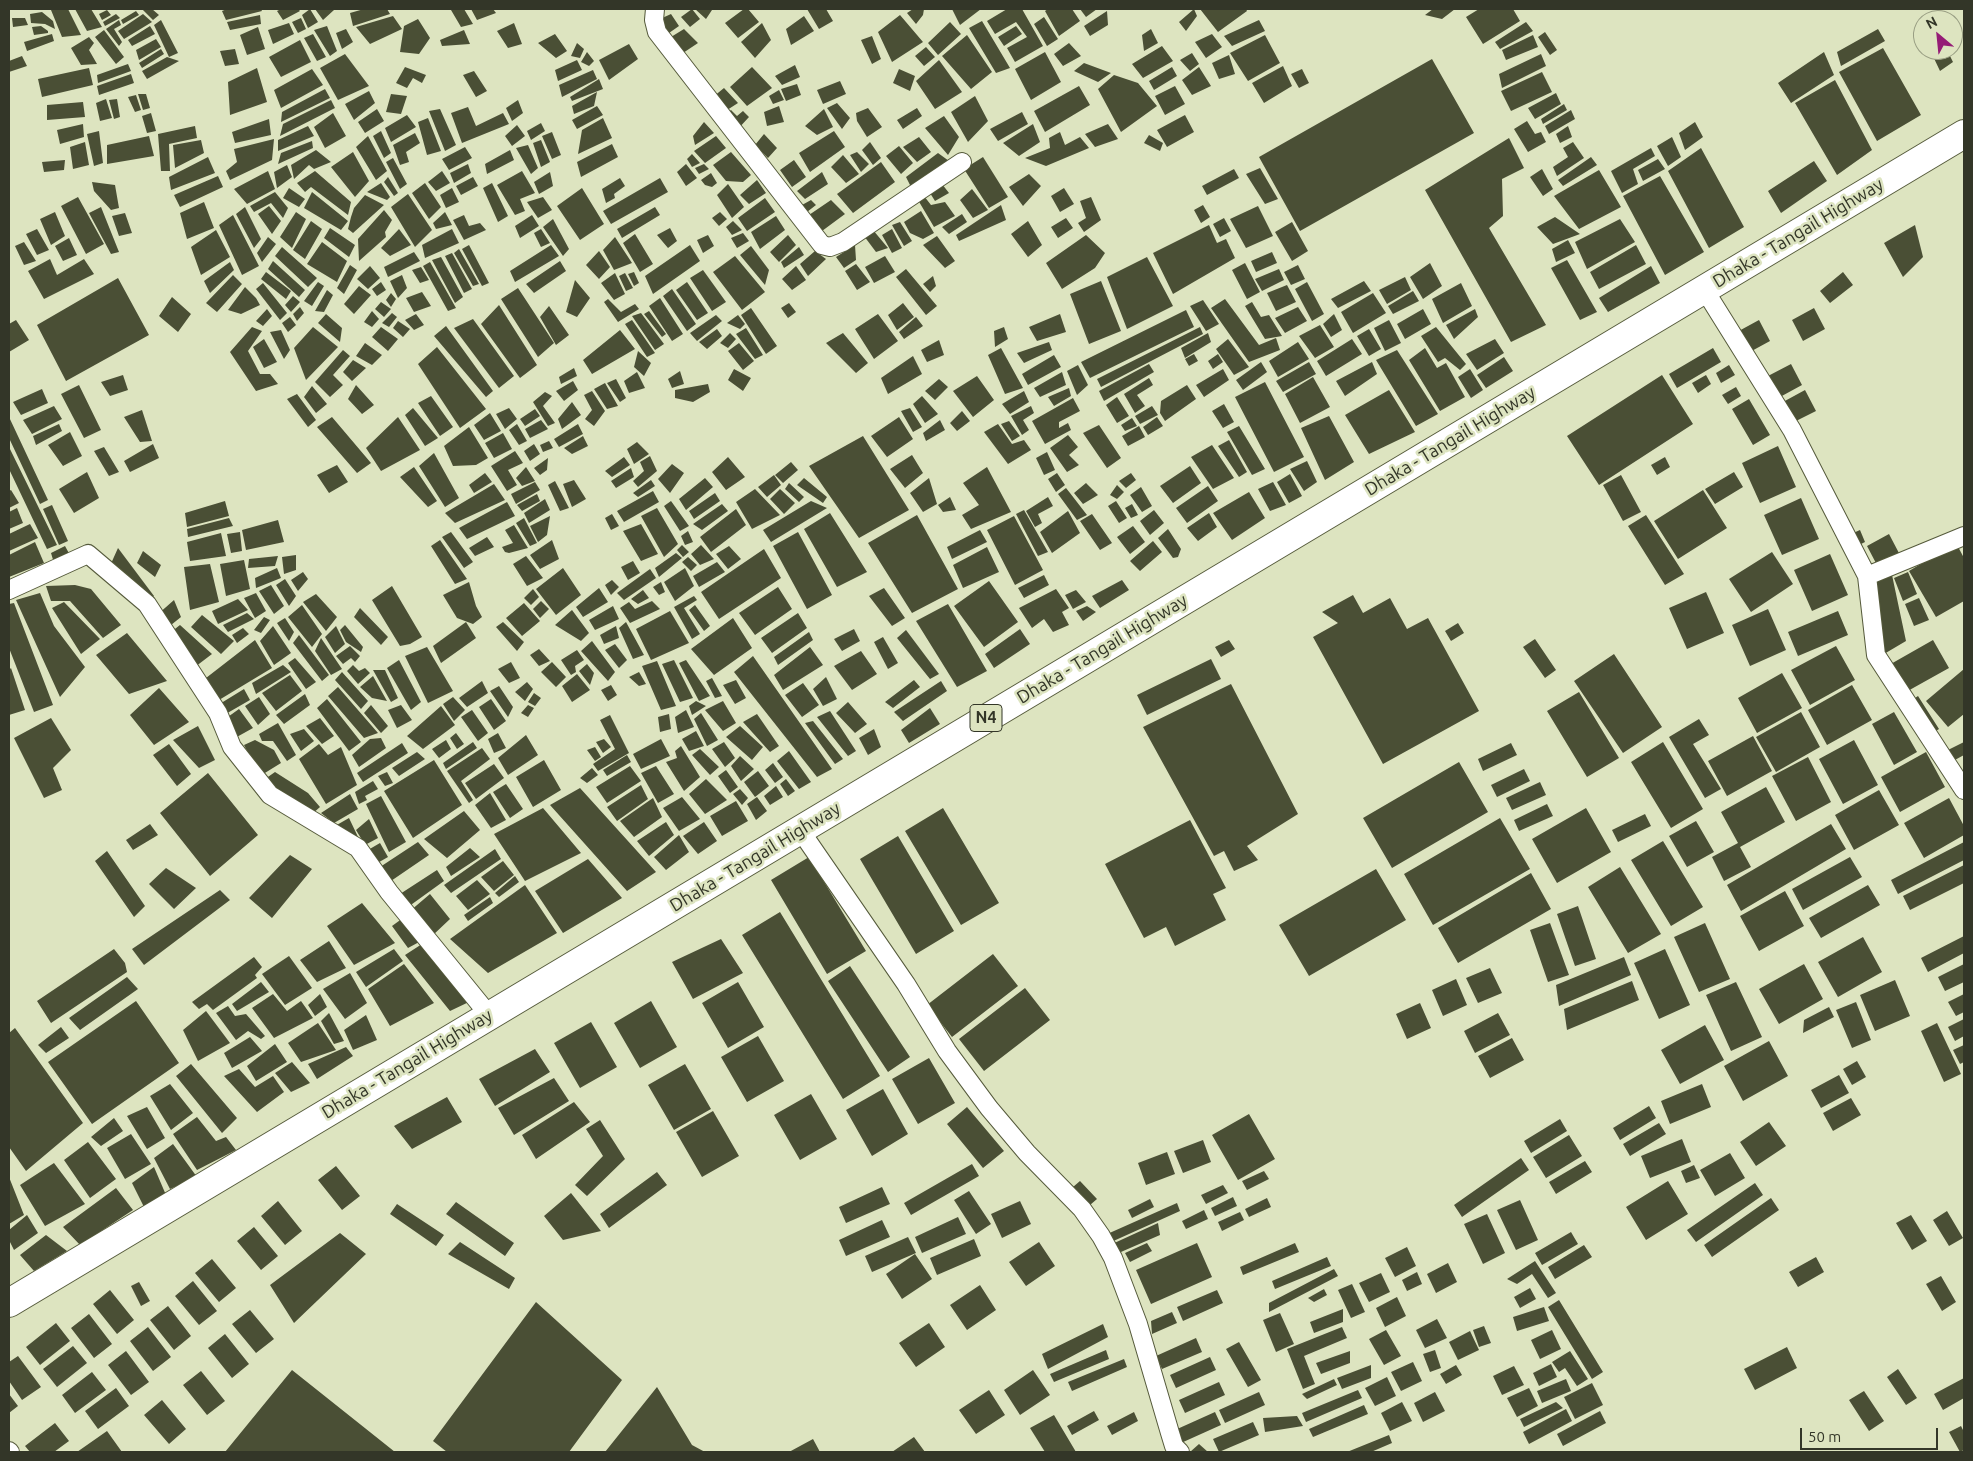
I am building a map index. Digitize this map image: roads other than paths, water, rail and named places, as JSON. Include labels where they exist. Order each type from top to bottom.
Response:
[{"type":"highway","name":"Dhaka - Tangail Highway","points":[[9,1303],[1964,134]]},
{"type":"street","points":[[655,9],[654,20],[657,32],[822,245],[830,247],[843,242],[962,162]]},
{"type":"street","points":[[1704,289],[1792,430],[1867,576],[1876,655],[1964,790]]},
{"type":"street","points":[[1867,576],[1964,536]]},
{"type":"street","points":[[9,590],[88,554],[147,604],[218,713],[232,747],[270,795],[358,848],[389,892],[489,1015]]},
{"type":"street","points":[[800,830],[906,984],[947,1051],[988,1108],[1027,1153],[1082,1209],[1114,1258],[1138,1324],[1174,1446],[1180,1452]]}]
